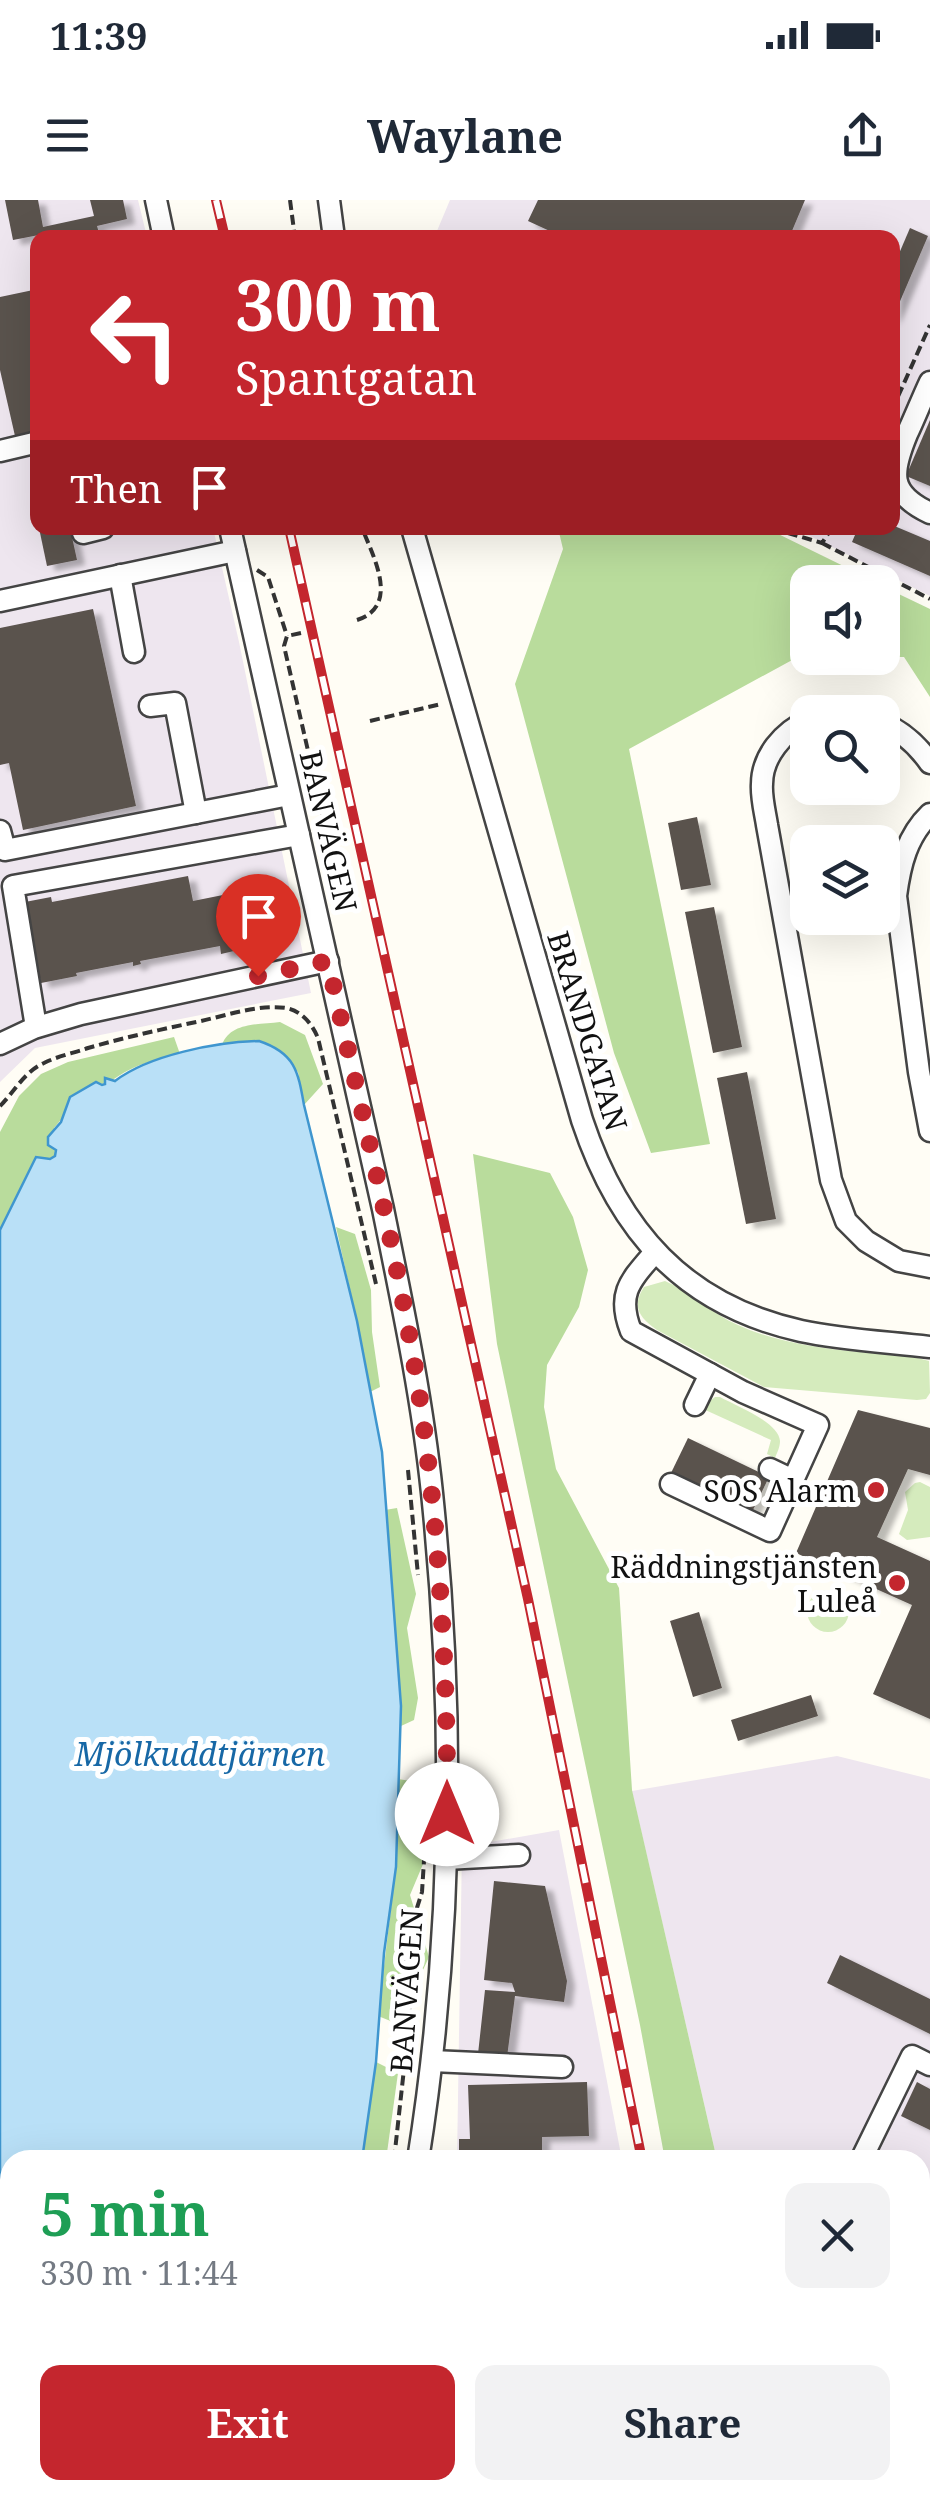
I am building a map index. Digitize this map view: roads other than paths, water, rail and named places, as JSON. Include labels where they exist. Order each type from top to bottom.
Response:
[{"type":"street","points":[[156,200],[162,230]]},
{"type":"street","points":[[329,200],[333,230]]},
{"type":"street","points":[[900,452],[930,382]]},
{"type":"street","points":[[0,451],[30,444]]},
{"type":"street","points":[[900,490],[930,514]]},
{"type":"street","name":"BANVÄGEN","points":[[232,535],[404,1313],[432,1490],[445,1672],[446,1858],[438,2002],[419,2150]]},
{"type":"street","name":"BRANDGATAN","points":[[414,535],[590,1145],[619,1205],[643,1240],[702,1290],[763,1320],[804,1332],[930,1346]]},
{"type":"street","points":[[0,601],[235,550]]},
{"type":"street","points":[[120,575],[134,652]]},
{"type":"street","points":[[150,706],[175,704],[196,813]]},
{"type":"street","points":[[790,731],[769,756],[761,782],[831,1180],[846,1221],[866,1241],[899,1261],[930,1267]]},
{"type":"street","points":[[900,733],[930,763]]},
{"type":"street","points":[[0,830],[5,850],[290,795]]},
{"type":"street","points":[[930,814],[912,836],[899,868],[896,896],[930,1132]]},
{"type":"street","points":[[36,1027],[13,886],[299,835]]},
{"type":"street","points":[[0,1044],[36,1027],[82,1014],[328,961]]},
{"type":"street","points":[[655,1252],[633,1278],[625,1295],[624,1312],[631,1330],[743,1392],[818,1424],[770,1531],[671,1484]]},
{"type":"street","points":[[695,1406],[710,1374]]},
{"type":"street","points":[[770,1470],[793,1480]]},
{"type":"street","points":[[446,1858],[519,1855]]},
{"type":"street","points":[[867,2150],[912,2056],[930,2064]]},
{"type":"street","points":[[432,2061],[562,2067]]},
{"type":"water","name":"Mjölkuddtjärnen","points":[[259,1041],[271,1046],[293,1065],[300,1082],[357,1321],[382,1452],[401,1706],[396,1867],[363,2150],[0,2150],[0,1230],[36,1157],[55,1156],[56,1150],[48,1145],[48,1137],[61,1122],[70,1097],[96,1082],[105,1084],[105,1078],[115,1081],[164,1057],[223,1044]]},
{"type":"railway","points":[[216,200],[223,230]]},
{"type":"railway","points":[[291,535],[528,1599],[640,2150]]},
{"type":"place","name":"SOS Alarm","points":[[876,1490]]},
{"type":"place","name":"Räddningstjänsten Luleå","points":[[897,1583]]}]
